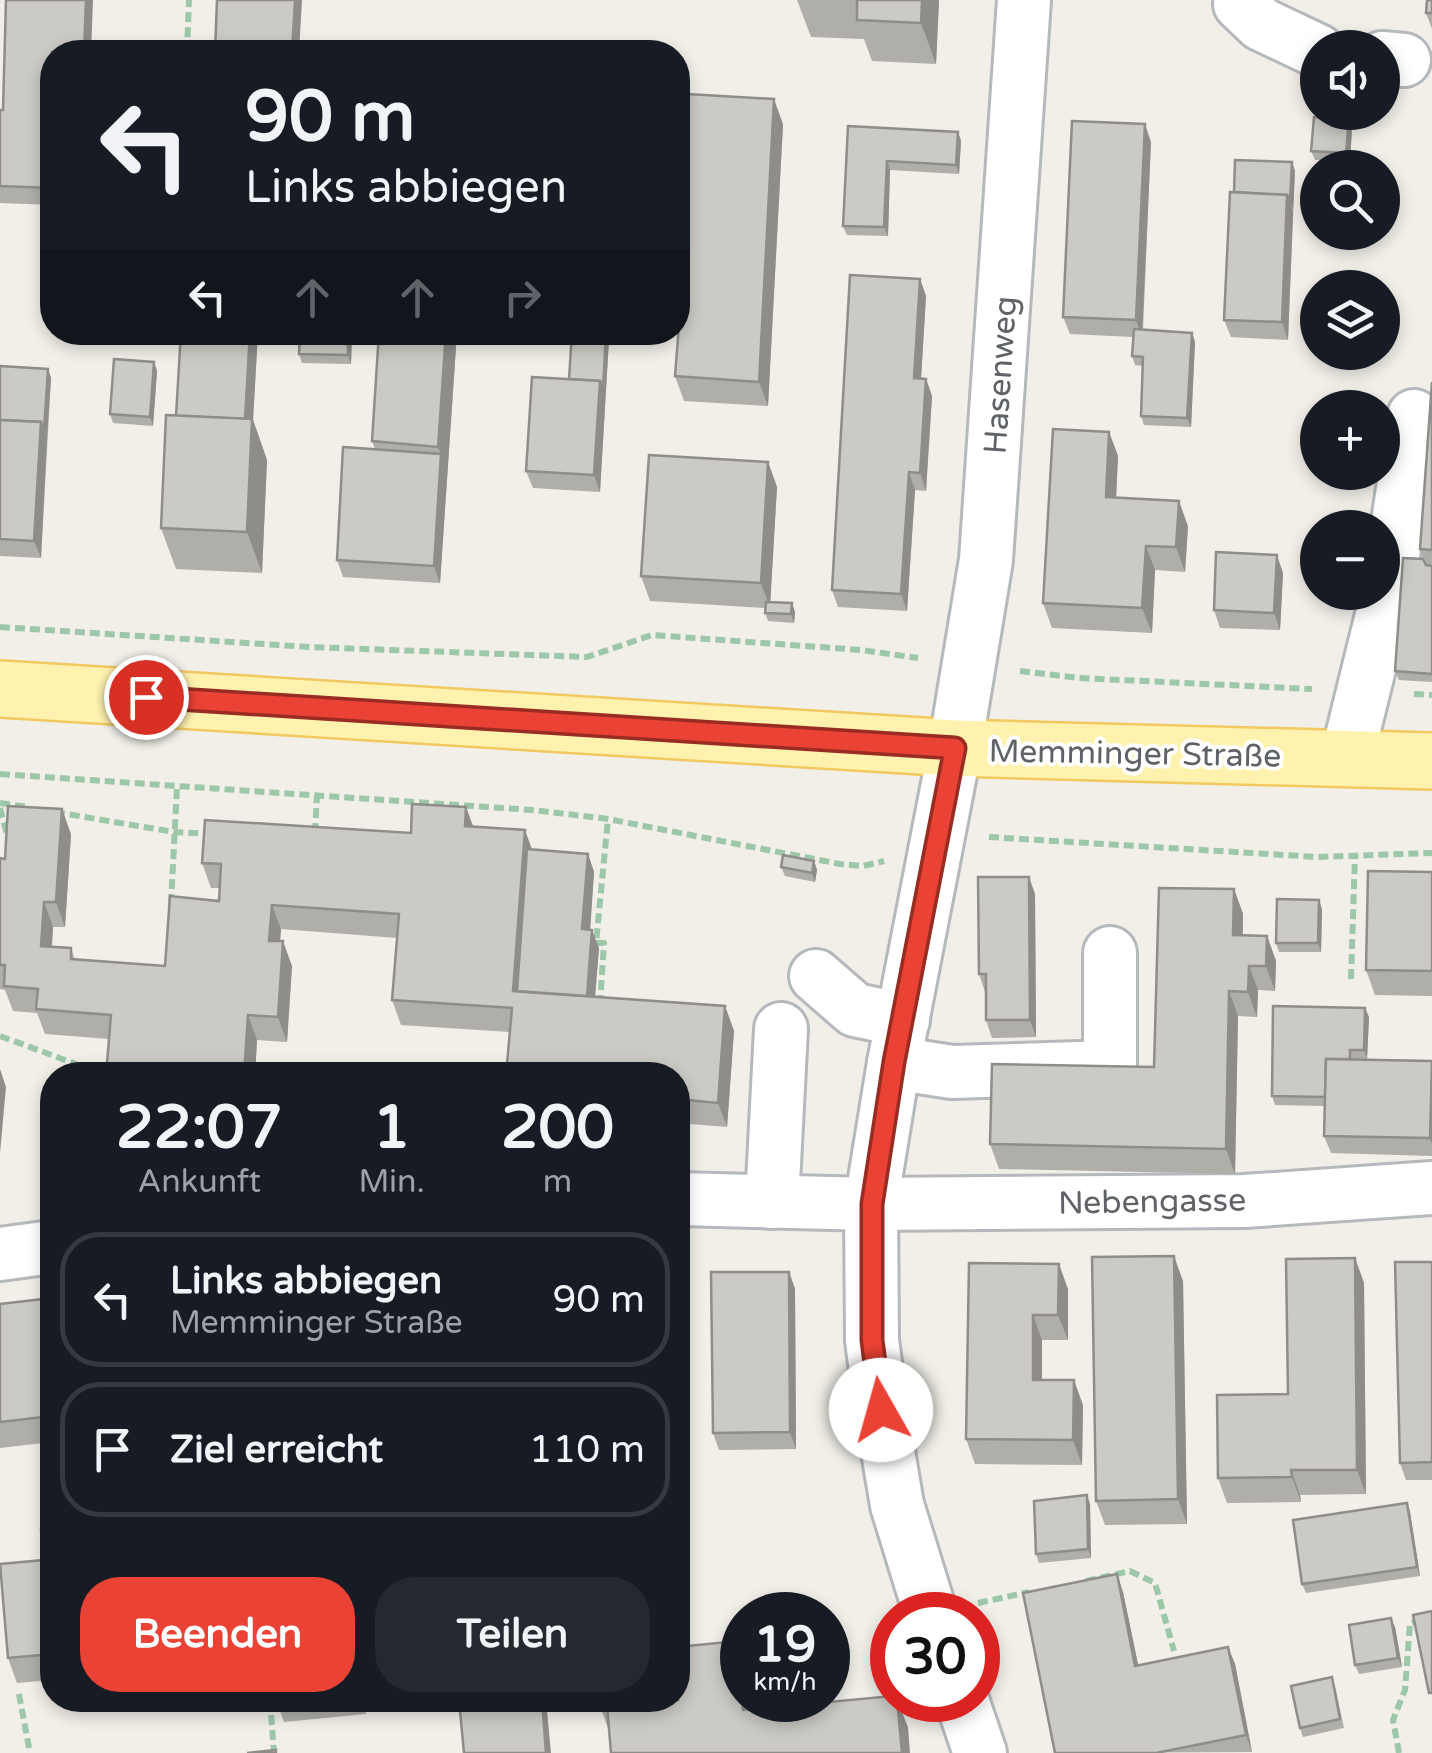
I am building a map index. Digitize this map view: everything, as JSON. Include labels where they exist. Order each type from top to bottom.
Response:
[{"type":"main road","name":"Memminger Straße","points":[[0,689],[955,748],[1432,761]]},
{"type":"street","name":"Hasenweg","points":[[924,1592],[897,1505],[881,1410],[872,1340],[872,1204],[898,1041],[955,748],[989,523],[1024,0]]},
{"type":"street","points":[[1261,9],[1300,38]]},
{"type":"street","points":[[1347,757],[1382,662],[1396,595],[1414,416]]},
{"type":"street","points":[[816,976],[898,1041],[952,1072],[1110,1067],[1110,953]]},
{"type":"street","points":[[772,1202],[781,1029]]},
{"type":"street","name":"Nebengasse","points":[[690,1199],[872,1204],[1244,1200],[1432,1188]]},
{"type":"street","points":[[0,1254],[40,1249]]},
{"type":"street","points":[[969,1722],[980,1753]]},
{"type":"path","points":[[187,40],[189,0]]},
{"type":"path","points":[[0,627],[309,647],[586,657],[652,634],[861,650],[1079,678],[1382,662],[1432,695]]},
{"type":"path","points":[[0,774],[608,818],[864,866],[986,837],[1317,856],[1432,854]]},
{"type":"path","points":[[170,911],[176,787]]},
{"type":"path","points":[[315,841],[317,795]]},
{"type":"path","points":[[9,850],[0,805],[174,832],[227,835]]},
{"type":"path","points":[[599,1016],[604,943],[596,942],[608,818]]},
{"type":"path","points":[[1351,980],[1355,854]]},
{"type":"path","points":[[0,1036],[71,1062]]},
{"type":"path","points":[[1076,1582],[1130,1571],[1156,1583],[1174,1651]]},
{"type":"path","points":[[1000,1599],[1040,1590]]},
{"type":"path","points":[[1399,1753],[1393,1720],[1405,1690],[1410,1623],[1432,1618]]},
{"type":"path","points":[[18,1694],[30,1753]]},
{"type":"path","points":[[271,1712],[274,1753]]},
{"type":"building","points":[[6,0],[86,0],[84,40],[40,40],[40,188],[0,186]]},
{"type":"building","points":[[217,0],[295,0],[293,40],[215,40]]},
{"type":"building","points":[[857,0],[922,0],[921,23],[857,20]]},
{"type":"building","points":[[1427,0],[1432,0],[1432,13],[1426,13]]},
{"type":"building","points":[[690,94],[774,99],[759,382],[675,376],[677,345],[690,345]]},
{"type":"building","points":[[1072,121],[1145,124],[1136,320],[1063,317]]},
{"type":"building","points":[[848,126],[958,132],[956,165],[887,161],[884,227],[843,226]]},
{"type":"building","points":[[1313,130],[1348,130],[1346,150],[1311,150]]},
{"type":"building","points":[[1235,160],[1292,162],[1290,201],[1287,195],[1234,192]]},
{"type":"building","points":[[1230,192],[1287,195],[1282,322],[1224,320]]},
{"type":"building","points":[[850,275],[920,279],[914,378],[926,379],[920,473],[909,472],[901,594],[832,590]]},
{"type":"building","points":[[1134,329],[1192,333],[1187,418],[1141,416],[1143,357],[1132,356]]},
{"type":"building","points":[[180,345],[249,345],[245,419],[176,416]]},
{"type":"building","points":[[299,345],[348,345],[348,355],[299,354]]},
{"type":"building","points":[[378,345],[445,345],[438,447],[372,441]]},
{"type":"building","points":[[571,345],[605,345],[603,389],[600,381],[569,379]]},
{"type":"building","points":[[114,359],[154,362],[150,417],[110,414]]},
{"type":"building","points":[[0,366],[48,369],[44,430],[41,422],[0,420]]},
{"type":"building","points":[[532,377],[600,381],[594,475],[526,471]]},
{"type":"building","points":[[1432,382],[1432,550],[1420,549]]},
{"type":"building","points":[[166,415],[252,419],[247,532],[161,528]]},
{"type":"building","points":[[0,420],[41,422],[34,541],[0,539]]},
{"type":"building","points":[[1053,429],[1109,432],[1106,497],[1179,501],[1176,547],[1146,546],[1142,608],[1043,603]]},
{"type":"building","points":[[343,447],[441,454],[434,566],[337,560]]},
{"type":"building","points":[[649,455],[768,462],[761,583],[641,576]]},
{"type":"building","points":[[1216,552],[1277,555],[1274,613],[1214,610]]},
{"type":"building","points":[[1403,558],[1423,559],[1432,566],[1432,674],[1395,671]]},
{"type":"building","points":[[766,602],[792,603],[791,614],[765,613]]},
{"type":"building","points":[[412,804],[466,807],[465,826],[525,830],[513,991],[725,1006],[718,1103],[690,1100],[690,1062],[507,1062],[512,1008],[392,1000],[399,914],[272,905],[269,941],[283,941],[278,1017],[248,1015],[245,1062],[107,1062],[111,1015],[36,1009],[38,989],[4,986],[5,965],[0,965],[0,858],[5,859],[8,806],[62,809],[56,902],[44,902],[41,946],[71,948],[71,959],[165,966],[170,896],[219,901],[221,864],[202,863],[205,820],[411,833]]},
{"type":"building","points":[[527,849],[588,854],[582,929],[592,930],[587,996],[517,991]]},
{"type":"building","points":[[783,855],[814,861],[812,873],[781,867]]},
{"type":"building","points":[[1368,871],[1432,872],[1432,971],[1366,970]]},
{"type":"building","points":[[978,877],[1029,877],[1030,1020],[986,1020],[986,974],[979,974]]},
{"type":"building","points":[[1159,888],[1234,889],[1233,935],[1267,936],[1266,966],[1249,966],[1248,992],[1229,991],[1226,1149],[990,1144],[992,1064],[1154,1067]]},
{"type":"building","points":[[1277,899],[1319,900],[1318,943],[1276,943]]},
{"type":"building","points":[[1273,1006],[1365,1008],[1364,1050],[1350,1050],[1350,1059],[1326,1059],[1325,1097],[1272,1096]]},
{"type":"building","points":[[1326,1059],[1432,1061],[1430,1138],[1324,1136]]},
{"type":"building","points":[[1174,1256],[1178,1499],[1096,1501],[1092,1257]]},
{"type":"building","points":[[1355,1258],[1357,1470],[1291,1470],[1292,1477],[1218,1478],[1217,1395],[1288,1394],[1286,1259]]},
{"type":"building","points":[[1395,1262],[1432,1262],[1432,1462],[1400,1463]]},
{"type":"building","points":[[969,1263],[1059,1264],[1058,1315],[1033,1315],[1033,1380],[1074,1380],[1073,1440],[966,1439]]},
{"type":"building","points":[[711,1272],[789,1272],[790,1432],[713,1433]]},
{"type":"building","points":[[40,1299],[40,1417],[0,1422],[0,1304]]},
{"type":"building","points":[[1087,1495],[1088,1549],[1036,1554],[1034,1501]]},
{"type":"building","points":[[1407,1503],[1417,1567],[1302,1584],[1293,1520]]},
{"type":"building","points":[[40,1560],[40,1655],[8,1658],[0,1564]]},
{"type":"building","points":[[1117,1574],[1135,1666],[1228,1647],[1246,1735],[1156,1753],[1055,1753],[1023,1593]]},
{"type":"building","points":[[1432,1611],[1432,1693],[1429,1693],[1413,1615]]},
{"type":"building","points":[[1391,1618],[1398,1658],[1355,1665],[1349,1625]]},
{"type":"building","points":[[720,1643],[720,1722],[850,1722],[850,1700],[870,1698],[870,1722],[899,1722],[902,1753],[611,1753],[608,1712],[690,1712],[690,1646]]},
{"type":"building","points":[[1332,1677],[1340,1719],[1300,1728],[1291,1686]]},
{"type":"building","points":[[460,1712],[543,1712],[546,1753],[464,1753]]},
{"type":"route","points":[[146,697],[955,748],[894,1062],[872,1204],[872,1340],[881,1410]]}]
